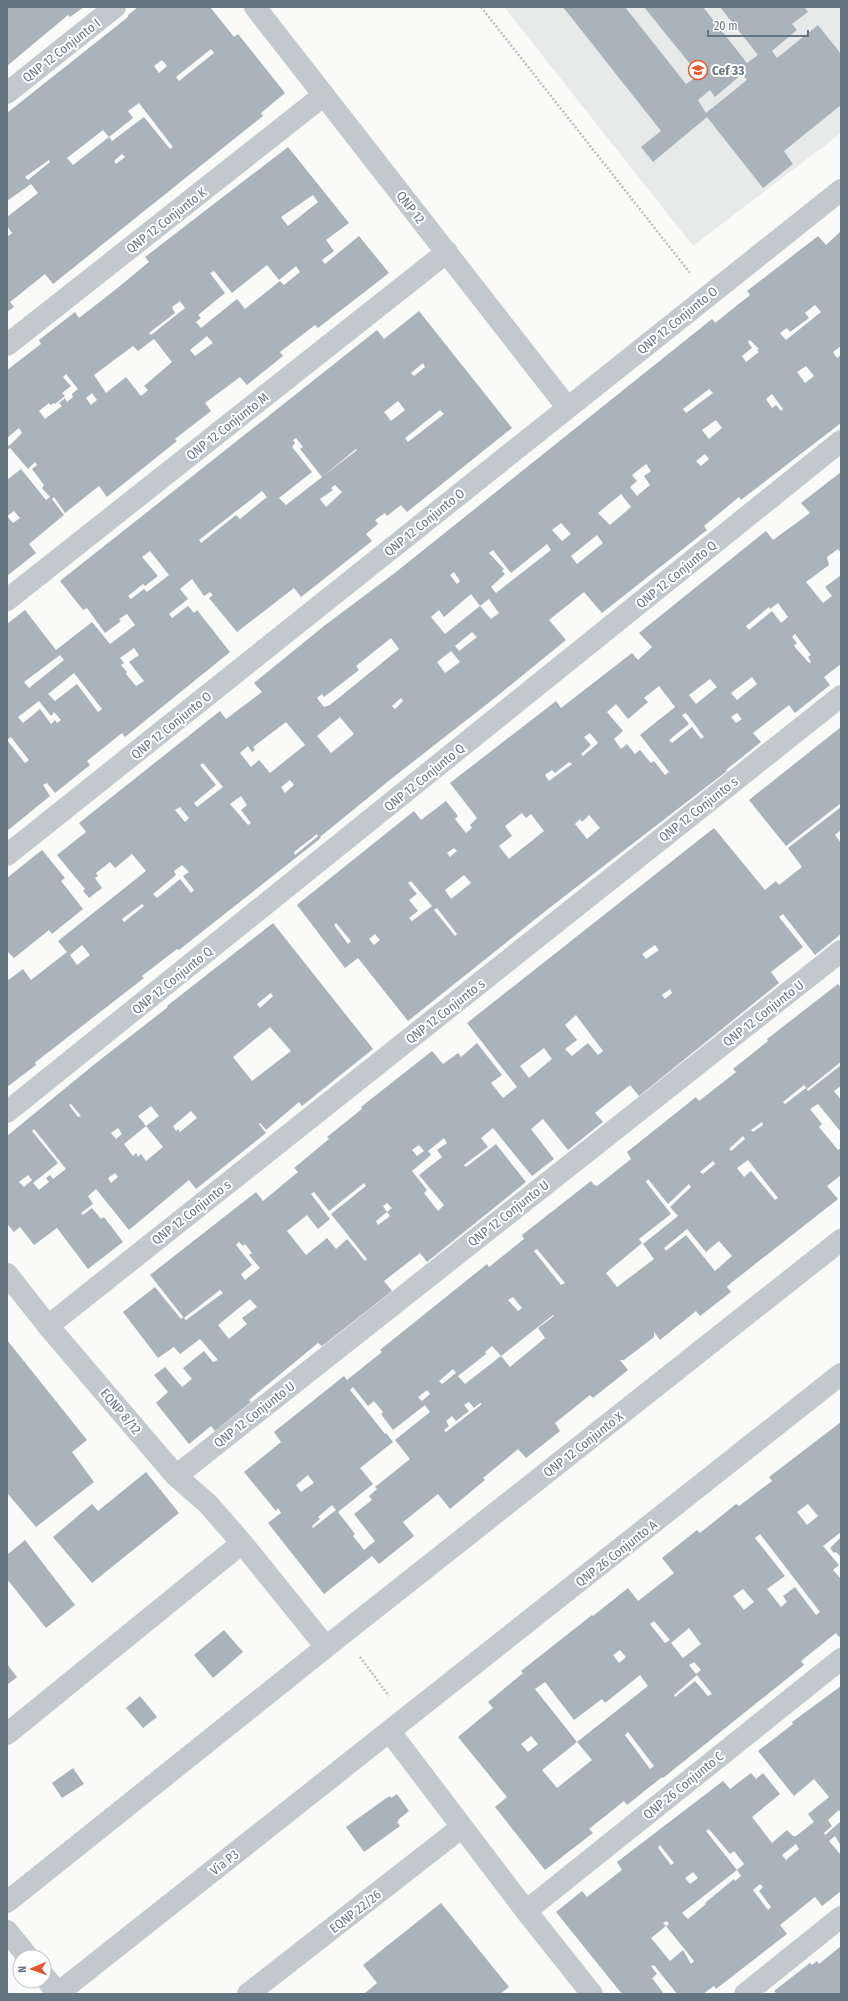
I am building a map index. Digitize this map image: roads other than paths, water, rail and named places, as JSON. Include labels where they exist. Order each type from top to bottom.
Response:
[{"type":"street","name":"QNP 12 Conjunto I","points":[[7,93],[115,7]]},
{"type":"street","name":"QNP 12","points":[[255,7],[567,407]]},
{"type":"street","name":"QNP 12 Conjunto K","points":[[7,345],[324,95]]},
{"type":"street","name":"QNP 12 Conjunto O","points":[[7,855],[841,190]]},
{"type":"street","name":"QNP 12 Conjunto M","points":[[7,600],[447,252]]},
{"type":"street","name":"QNP 12 Conjunto Q","points":[[7,1112],[841,441]]},
{"type":"street","name":"QNP 12 Conjunto s","points":[[48,1326],[841,696]]},
{"type":"street","name":"QNP 12 Conjunto U","points":[[176,1476],[841,951]]},
{"type":"street","name":"QNP 12 Conjunto X","points":[[334,1641],[841,1240]]},
{"type":"street","name":"EQNP 8/12","points":[[7,1274],[48,1326],[176,1476],[208,1504],[242,1543],[334,1641]]},
{"type":"street","name":"QNP 26 Conjunto A","points":[[398,1725],[841,1374]]},
{"type":"street","points":[[7,1734],[242,1543]]},
{"type":"street","points":[[7,1902],[334,1641]]},
{"type":"street","name":"QNP 26 Conjunto C","points":[[526,1911],[841,1658]]},
{"type":"street","points":[[398,1725],[462,1827],[592,1994]]},
{"type":"street","name":"Via P3","points":[[58,1994],[398,1725]]},
{"type":"street","name":"EQNP 22/26","points":[[248,1994],[462,1827]]},
{"type":"street","points":[[745,1994],[841,1917]]},
{"type":"street","points":[[7,1931],[22,1949]]},
{"type":"place","name":"Cef 33","points":[[698,70]]}]
